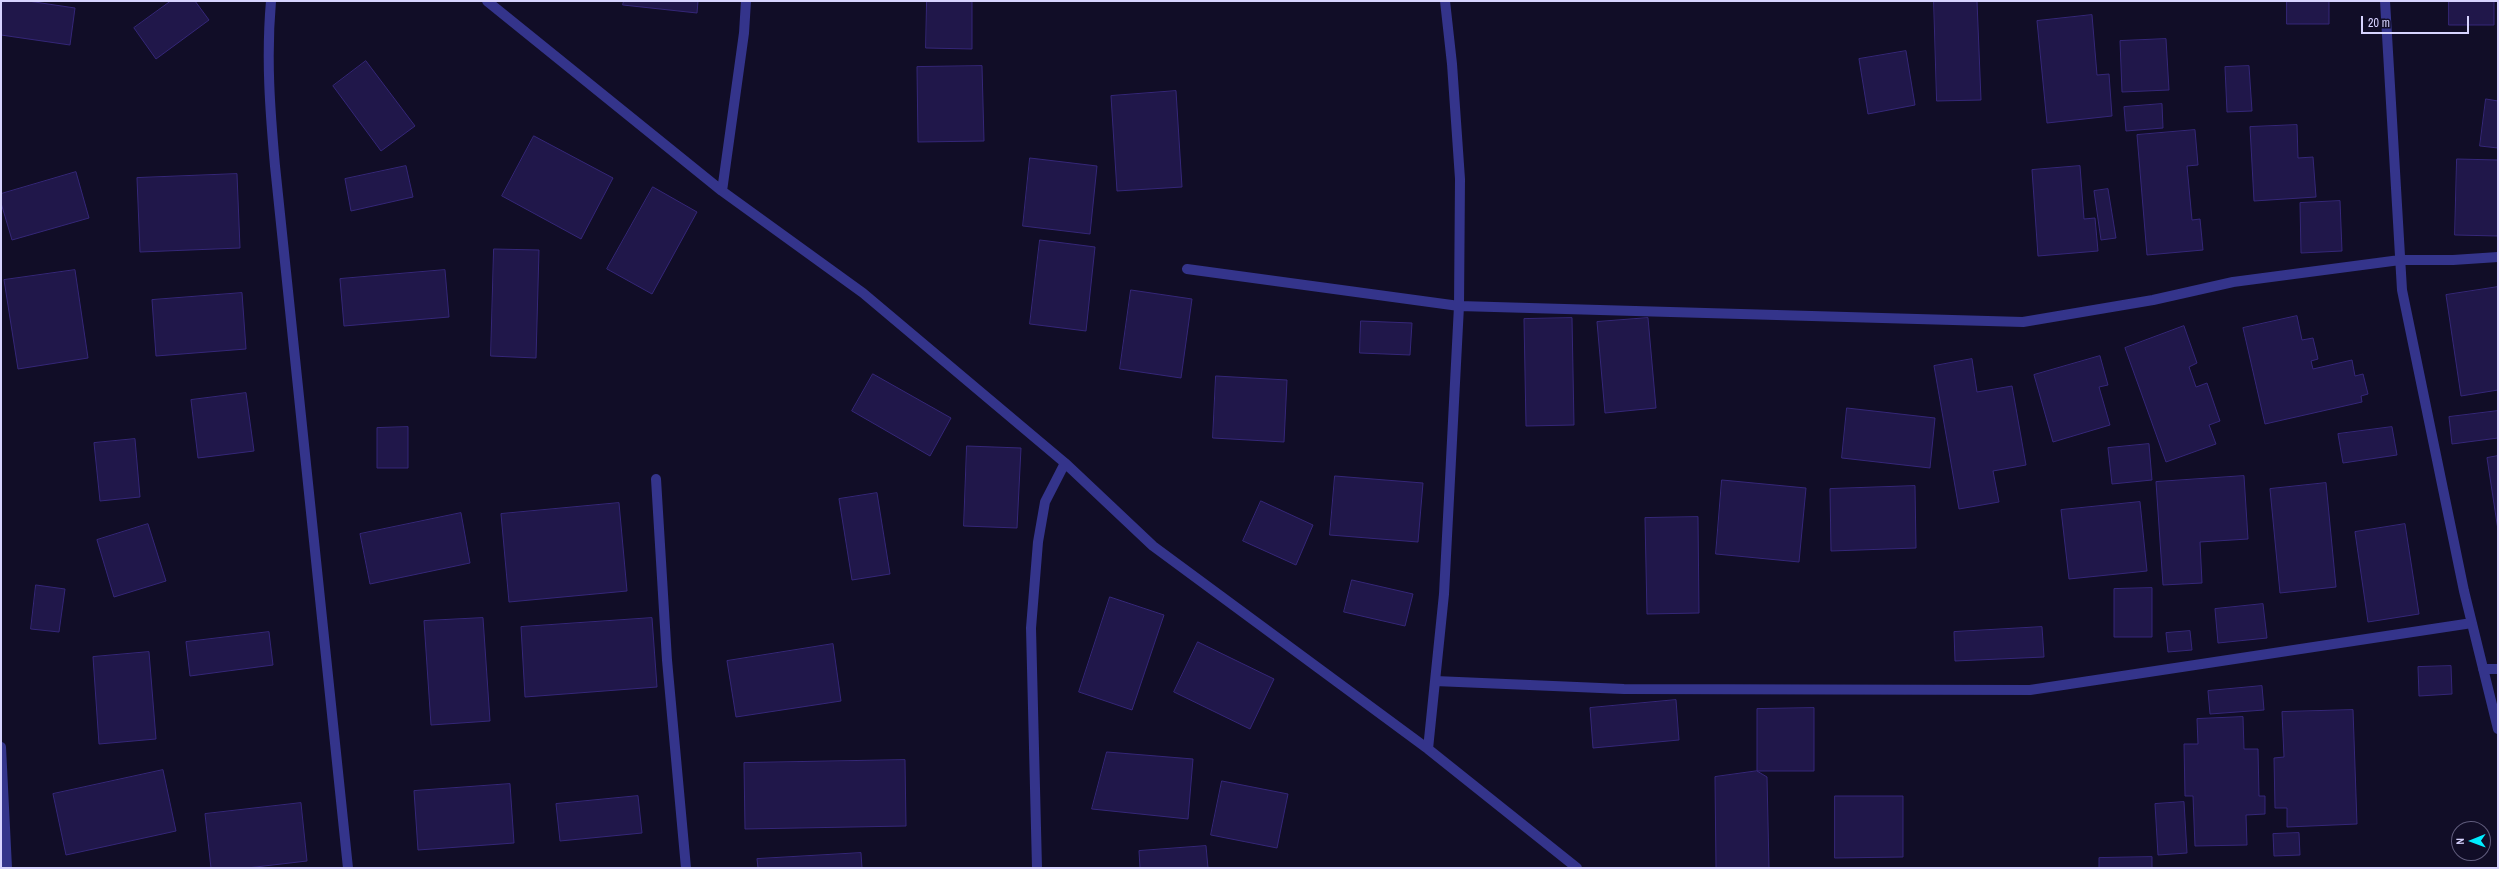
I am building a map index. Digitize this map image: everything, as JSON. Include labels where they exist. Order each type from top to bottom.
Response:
[{"type":"street","points":[[271,1],[268,74],[275,166],[348,868]]},
{"type":"street","points":[[487,1],[722,192],[863,293],[1065,463],[1153,546],[1428,749],[1577,868]]},
{"type":"street","points":[[722,192],[744,33],[746,1]]},
{"type":"street","points":[[1428,749],[1444,594],[1459,306],[1460,179],[1452,64],[1445,1]]},
{"type":"street","points":[[2385,1],[2402,290],[2472,623],[2498,729]]},
{"type":"street","points":[[1186,269],[1459,306],[2024,322],[2153,300],[2233,282],[2400,260],[2453,260],[2498,257]]},
{"type":"street","points":[[1036,868],[1031,628],[1038,542],[1045,502],[1065,463]]},
{"type":"street","points":[[656,479],[667,660],[686,868]]},
{"type":"street","points":[[1435,681],[1624,689],[2030,690],[2472,623]]},
{"type":"street","points":[[2483,669],[2498,669]]},
{"type":"street","points":[[1,747],[7,868]]},
{"type":"building","points":[[1,1],[28,1],[75,8],[70,45],[1,35]]},
{"type":"building","points":[[171,1],[195,1],[209,20],[156,59],[134,28]]},
{"type":"building","points":[[624,1],[698,1],[697,13],[623,5]]},
{"type":"building","points":[[927,1],[972,1],[972,49],[926,48]]},
{"type":"building","points":[[1934,1],[1977,1],[1981,100],[1937,101]]},
{"type":"building","points":[[2287,1],[2329,1],[2329,24],[2287,24]]},
{"type":"building","points":[[2449,1],[2494,1],[2494,25],[2449,25]]},
{"type":"building","points":[[2092,15],[2097,75],[2109,74],[2112,116],[2047,123],[2037,21]]},
{"type":"building","points":[[2166,39],[2169,90],[2122,92],[2120,41]]},
{"type":"building","points":[[1906,51],[1915,105],[1868,114],[1859,59]]},
{"type":"building","points":[[366,61],[415,126],[381,151],[333,86]]},
{"type":"building","points":[[982,66],[984,141],[918,142],[917,67]]},
{"type":"building","points":[[2249,66],[2252,111],[2227,112],[2225,67]]},
{"type":"building","points":[[1176,91],[1182,187],[1117,191],[1111,96]]},
{"type":"building","points":[[2486,99],[2498,101],[2498,148],[2480,146]]},
{"type":"building","points":[[2162,104],[2163,128],[2126,131],[2124,107]]},
{"type":"building","points":[[2297,125],[2298,158],[2313,157],[2316,197],[2254,201],[2250,127]]},
{"type":"building","points":[[2195,130],[2198,165],[2187,166],[2192,220],[2200,219],[2203,250],[2147,255],[2137,135]]},
{"type":"building","points":[[534,136],[613,178],[581,239],[502,196]]},
{"type":"building","points":[[1030,158],[1097,166],[1090,234],[1023,226]]},
{"type":"building","points":[[2457,159],[2498,160],[2498,236],[2455,235]]},
{"type":"building","points":[[406,166],[413,197],[351,211],[345,179]]},
{"type":"building","points":[[2080,166],[2084,219],[2095,218],[2098,251],[2038,256],[2032,170]]},
{"type":"building","points":[[76,172],[89,218],[12,240],[1,203],[1,194]]},
{"type":"building","points":[[237,174],[240,248],[140,252],[137,178]]},
{"type":"building","points":[[653,187],[697,212],[652,294],[607,269]]},
{"type":"building","points":[[2108,189],[2116,238],[2101,240],[2094,191]]},
{"type":"building","points":[[2340,201],[2342,251],[2301,253],[2300,203]]},
{"type":"building","points":[[1040,240],[1095,247],[1086,331],[1030,324]]},
{"type":"building","points":[[494,249],[539,250],[536,358],[491,356]]},
{"type":"building","points":[[75,270],[88,358],[18,369],[4,280]]},
{"type":"building","points":[[445,270],[449,317],[344,326],[340,279]]},
{"type":"building","points":[[2498,287],[2498,390],[2461,396],[2446,295]]},
{"type":"building","points":[[1131,290],[1192,299],[1181,378],[1120,369]]},
{"type":"building","points":[[242,293],[246,349],[156,356],[152,300]]},
{"type":"building","points":[[2297,316],[2302,340],[2313,338],[2318,359],[2311,361],[2313,369],[2352,360],[2355,376],[2363,374],[2368,394],[2361,396],[2362,402],[2265,424],[2243,328]]},
{"type":"building","points":[[1572,318],[1574,425],[1526,426],[1524,319]]},
{"type":"building","points":[[1648,318],[1656,408],[1605,413],[1597,322]]},
{"type":"building","points":[[1361,321],[1412,323],[1410,355],[1360,353]]},
{"type":"building","points":[[2184,326],[2197,363],[2189,367],[2196,387],[2207,383],[2220,421],[2209,425],[2216,444],[2166,462],[2125,348]]},
{"type":"building","points":[[2100,356],[2108,385],[2099,387],[2110,425],[2053,442],[2034,375]]},
{"type":"building","points":[[1972,359],[1977,392],[2012,386],[2026,465],[1993,471],[1999,502],[1959,509],[1934,366]]},
{"type":"building","points":[[873,374],[951,418],[930,456],[852,411]]},
{"type":"building","points":[[1216,376],[1287,380],[1284,442],[1213,438]]},
{"type":"building","points":[[246,393],[254,451],[198,458],[191,400]]},
{"type":"building","points":[[1847,408],[1935,418],[1930,468],[1842,458]]},
{"type":"building","points":[[2498,411],[2498,438],[2452,444],[2449,417]]},
{"type":"building","points":[[408,427],[408,468],[377,468],[377,428]]},
{"type":"building","points":[[2392,427],[2397,455],[2343,463],[2338,434]]},
{"type":"building","points":[[135,439],[140,497],[100,501],[94,443]]},
{"type":"building","points":[[2149,444],[2152,480],[2112,484],[2108,448]]},
{"type":"building","points":[[967,446],[1021,448],[1017,528],[964,526]]},
{"type":"building","points":[[2498,456],[2498,530],[2487,458]]},
{"type":"building","points":[[1335,476],[1423,483],[1418,542],[1330,535]]},
{"type":"building","points":[[2244,476],[2248,539],[2200,542],[2202,583],[2163,585],[2156,482]]},
{"type":"building","points":[[1722,480],[1806,488],[1799,562],[1716,554]]},
{"type":"building","points":[[2326,483],[2336,587],[2280,593],[2270,489]]},
{"type":"building","points":[[1915,486],[1916,548],[1831,551],[1830,489]]},
{"type":"building","points":[[877,493],[890,574],[852,580],[839,499]]},
{"type":"building","points":[[1261,501],[1313,525],[1296,565],[1243,541]]},
{"type":"building","points":[[2140,502],[2147,571],[2069,579],[2061,510]]},
{"type":"building","points":[[619,503],[627,591],[509,602],[501,514]]},
{"type":"building","points":[[461,513],[470,563],[370,584],[360,534]]},
{"type":"building","points":[[1698,517],[1699,613],[1647,614],[1645,518]]},
{"type":"building","points":[[148,524],[166,581],[114,597],[97,540]]},
{"type":"building","points":[[2405,524],[2419,614],[2368,622],[2355,532]]},
{"type":"building","points":[[1352,580],[1413,594],[1405,626],[1344,612]]},
{"type":"building","points":[[36,585],[65,589],[59,632],[31,629]]},
{"type":"building","points":[[2152,588],[2152,637],[2114,637],[2114,589]]},
{"type":"building","points":[[1110,597],[1164,615],[1132,710],[1079,692]]},
{"type":"building","points":[[2263,604],[2267,638],[2218,643],[2215,609]]},
{"type":"building","points":[[483,618],[490,721],[431,725],[424,621]]},
{"type":"building","points":[[652,618],[657,687],[525,697],[521,627]]},
{"type":"building","points":[[2042,627],[2044,657],[1955,661],[1954,632]]},
{"type":"building","points":[[2190,631],[2192,650],[2168,652],[2166,633]]},
{"type":"building","points":[[269,632],[273,665],[190,676],[186,642]]},
{"type":"building","points":[[1198,642],[1274,679],[1250,729],[1174,692]]},
{"type":"building","points":[[833,644],[841,701],[736,717],[727,661]]},
{"type":"building","points":[[149,652],[156,739],[99,744],[93,657]]},
{"type":"building","points":[[2451,666],[2452,694],[2419,696],[2418,667]]},
{"type":"building","points":[[2262,686],[2264,710],[2210,714],[2208,691]]},
{"type":"building","points":[[1676,700],[1679,740],[1593,748],[1590,708]]},
{"type":"building","points":[[1814,708],[1814,771],[1757,771],[1757,709]]},
{"type":"building","points":[[2353,710],[2357,824],[2287,827],[2287,808],[2275,808],[2274,758],[2284,757],[2282,712]]},
{"type":"building","points":[[2243,717],[2244,749],[2258,749],[2259,796],[2265,796],[2265,814],[2246,815],[2247,845],[2195,846],[2193,796],[2185,796],[2184,744],[2198,744],[2197,719]]},
{"type":"building","points":[[1107,752],[1193,759],[1188,819],[1092,809]]},
{"type":"building","points":[[905,760],[906,826],[745,829],[744,763]]},
{"type":"building","points":[[163,770],[176,831],[66,855],[53,794]]},
{"type":"building","points":[[1757,771],[1767,777],[1769,868],[1716,868],[1715,777]]},
{"type":"building","points":[[1222,781],[1288,794],[1277,848],[1211,835]]},
{"type":"building","points":[[510,784],[514,843],[418,850],[414,791]]},
{"type":"building","points":[[638,796],[642,833],[560,841],[556,804]]},
{"type":"building","points":[[1835,796],[1903,796],[1903,857],[1835,858]]},
{"type":"building","points":[[2184,802],[2187,853],[2158,855],[2155,804]]},
{"type":"building","points":[[301,803],[307,861],[247,868],[211,868],[205,814]]},
{"type":"building","points":[[2299,833],[2300,855],[2274,856],[2273,834]]},
{"type":"building","points":[[1206,846],[1208,868],[1140,868],[1139,851]]},
{"type":"building","points":[[861,853],[862,868],[758,868],[757,859]]},
{"type":"building","points":[[2152,857],[2152,868],[2099,868],[2099,858]]}]
